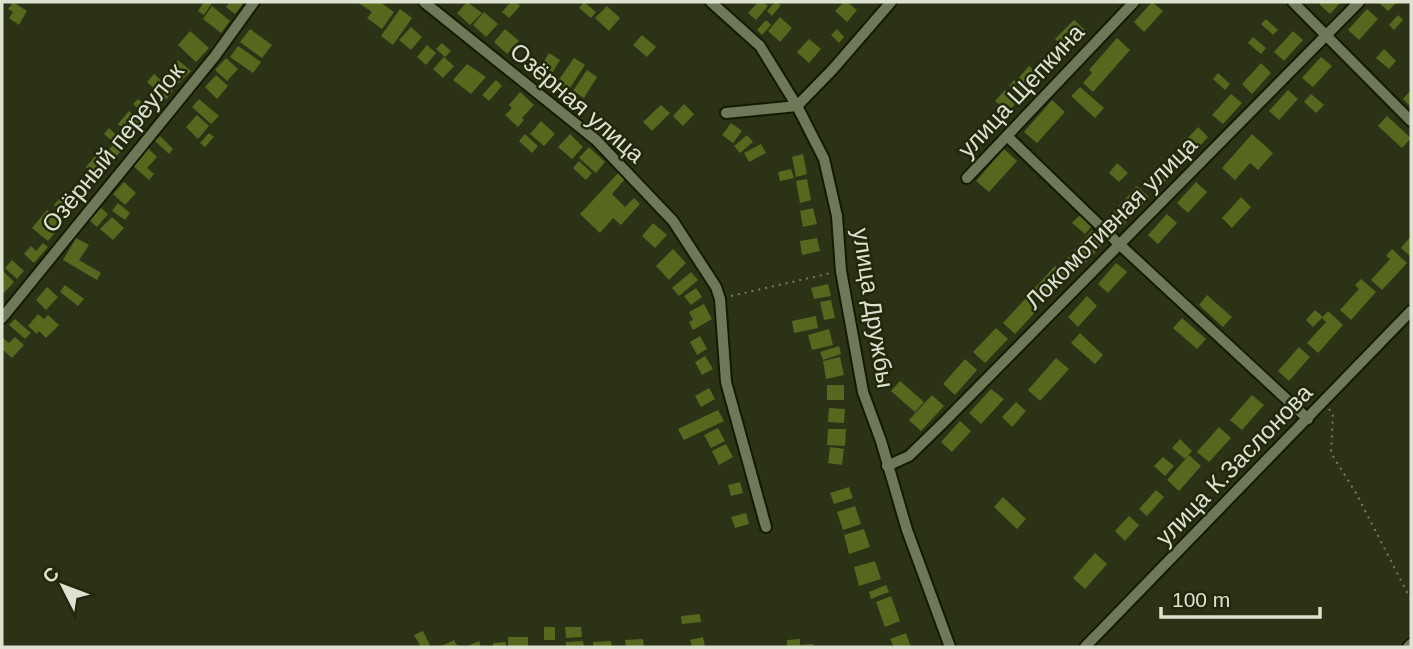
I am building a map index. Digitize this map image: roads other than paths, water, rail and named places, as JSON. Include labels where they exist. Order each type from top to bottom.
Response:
[{"type":"street","name":"Озёрный переулок","points":[[2,318],[215,56],[254,2]]},
{"type":"street","name":"Озёрная улица","points":[[424,2],[596,140],[673,221],[716,287],[720,299],[726,382],[766,527]]},
{"type":"street","name":"улица Дружбы","points":[[710,2],[760,46],[797,106],[824,159],[837,216],[841,271],[863,392],[907,530],[950,647]]},
{"type":"street","points":[[872,2],[882,11]]},
{"type":"street","points":[[726,113],[797,106],[891,2]]},
{"type":"street","name":"улица Щепкина","points":[[967,178],[1134,2]]},
{"type":"street","points":[[1293,2],[1411,121]]},
{"type":"street","name":"Локомотивная улица","points":[[887,466],[909,456],[943,423],[1359,2]]},
{"type":"street","points":[[1007,136],[1308,419]]},
{"type":"street","name":"улица К.Заслонова","points":[[1085,647],[1411,312]]}]
